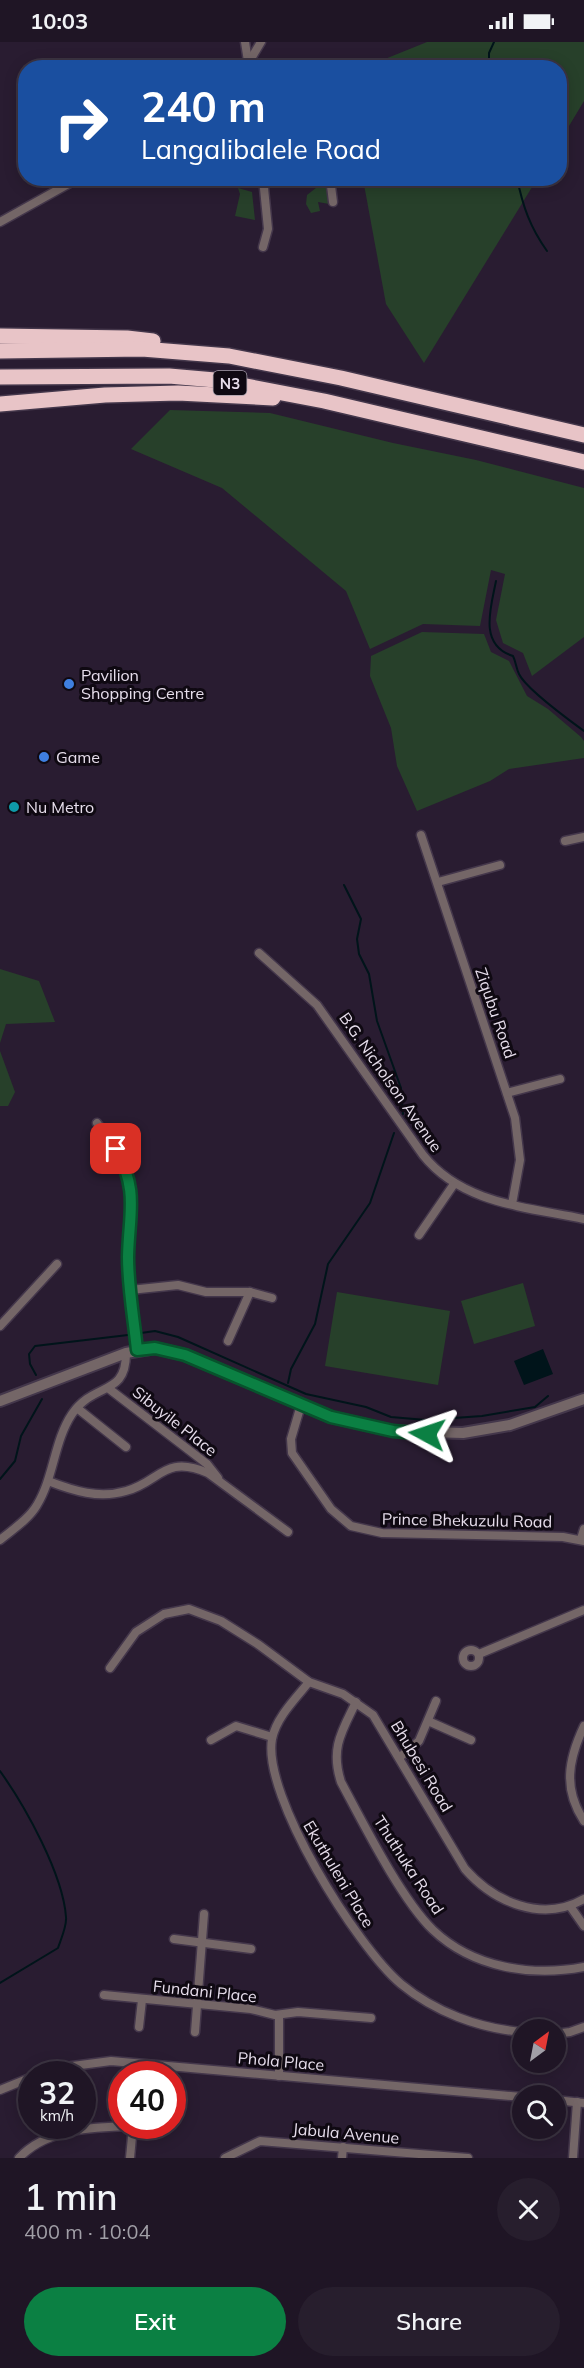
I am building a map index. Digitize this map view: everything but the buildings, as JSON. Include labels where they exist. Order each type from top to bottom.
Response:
[{"type":"highway","points":[[0,336],[127,338],[156,341],[196,352]]},
{"type":"highway","name":"N3","points":[[0,351],[142,349],[196,352],[264,361],[584,435]]},
{"type":"highway","name":"N3","points":[[0,377],[169,376],[215,380],[324,401],[584,462]]},
{"type":"highway","points":[[0,404],[105,395],[178,393],[324,401]]},
{"type":"street","points":[[245,42],[248,60]]},
{"type":"street","points":[[252,60],[261,42]]},
{"type":"street","points":[[0,222],[65,186]]},
{"type":"street","points":[[263,247],[268,229],[264,186]]},
{"type":"street","points":[[331,186],[333,202]]},
{"type":"street","name":"Ziqubu Road","points":[[421,835],[515,1118],[520,1152],[512,1204]]},
{"type":"street","points":[[565,841],[584,837]]},
{"type":"street","points":[[438,882],[500,865]]},
{"type":"street","name":"B.G. Nicholson Avenue","points":[[259,952],[317,1005],[423,1155],[454,1184],[476,1194],[512,1204],[584,1219]]},
{"type":"street","points":[[507,1094],[560,1078]]},
{"type":"street","points":[[97,1123],[126,1168],[131,1188],[128,1258],[137,1350]]},
{"type":"street","points":[[419,1235],[454,1184]]},
{"type":"street","points":[[0,1326],[57,1264]]},
{"type":"street","points":[[130,1290],[168,1285],[206,1292],[250,1292],[272,1298]]},
{"type":"street","points":[[228,1341],[250,1292]]},
{"type":"street","points":[[0,1401],[126,1353],[155,1348],[185,1355],[301,1405],[363,1425],[427,1434],[463,1433],[510,1425],[584,1399]]},
{"type":"street","points":[[0,1540],[34,1511],[48,1481],[64,1430],[77,1408],[88,1397],[117,1384],[125,1374],[126,1353]]},
{"type":"street","name":"Sibuyile Place","points":[[108,1388],[207,1464],[220,1482]]},
{"type":"street","name":"Prince Bhekuzulu Road","points":[[301,1405],[291,1439],[292,1453],[331,1509],[351,1526],[382,1533],[582,1540]]},
{"type":"street","points":[[77,1408],[126,1447]]},
{"type":"street","points":[[48,1481],[79,1491],[108,1495],[129,1490],[162,1470],[187,1467],[208,1473],[288,1532]]},
{"type":"street","points":[[582,1540],[584,1530]]},
{"type":"street","name":"Bhubesi Road","points":[[110,1668],[136,1632],[164,1614],[189,1609],[221,1621],[260,1645],[309,1683],[343,1694],[356,1702],[379,1723],[465,1869],[482,1887],[503,1901],[524,1907],[570,1906],[584,1899]]},
{"type":"street","points":[[479,1654],[584,1610]]},
{"type":"street","points":[[211,1740],[236,1726],[272,1737],[280,1720],[309,1683]]},
{"type":"street","points":[[400,1757],[415,1746],[436,1701]]},
{"type":"street","name":"Thuthuka Road","points":[[356,1702],[336,1750],[336,1764],[341,1782],[406,1894],[432,1929],[469,1954],[512,1968],[536,1972],[584,1967]]},
{"type":"street","points":[[428,1721],[471,1740]]},
{"type":"street","points":[[584,1726],[576,1748],[570,1783],[572,1802],[584,1821]]},
{"type":"street","name":"Ekuthuleni Place","points":[[272,1737],[272,1770],[289,1819],[357,1936],[400,1982],[422,1999],[448,2013],[476,2023],[512,2030]]},
{"type":"street","points":[[576,1748],[584,1756]]},
{"type":"street","points":[[570,1906],[584,1926]]},
{"type":"street","points":[[195,2032],[204,1914]]},
{"type":"street","points":[[174,1939],[251,1950]]},
{"type":"street","name":"Fundani Place","points":[[104,1995],[251,2009],[279,2015],[279,2076]]},
{"type":"street","points":[[139,2027],[142,2000]]},
{"type":"street","points":[[279,2015],[298,2012],[371,2018]]},
{"type":"street","points":[[566,2033],[584,2027]]},
{"type":"street","name":"Phola Place","points":[[186,2067],[512,2096]]},
{"type":"street","points":[[0,2090],[18,2083]]},
{"type":"street","points":[[566,2101],[581,2103],[573,2158]]},
{"type":"street","points":[[19,2158],[38,2142],[96,2127],[108,2127]]},
{"type":"street","points":[[130,2158],[132,2139]]},
{"type":"street","name":"Jabula Avenue","points":[[225,2158],[260,2142],[468,2158]]},
{"type":"street","points":[[342,2158],[343,2148]]},
{"type":"green space","points":[[427,42],[584,42],[584,101],[567,129],[567,60],[382,60]]},
{"type":"green space","points":[[318,186],[328,186],[329,204],[318,202],[320,211],[311,213],[306,204],[307,195]]},
{"type":"green space","points":[[364,186],[533,186],[424,363],[386,304]]},
{"type":"green space","points":[[238,188],[252,192],[255,220],[235,216],[240,194]]},
{"type":"green space","points":[[170,410],[270,413],[393,443],[476,460],[584,488],[584,637],[532,676],[523,653],[503,643],[496,620],[505,574],[491,570],[480,626],[423,624],[370,649],[346,591],[222,488],[131,449]]},
{"type":"green space","points":[[422,632],[484,634],[491,652],[509,661],[527,696],[548,709],[581,737],[584,741],[584,758],[509,769],[490,781],[417,811],[397,766],[391,728],[370,676],[371,656]]},
{"type":"green space","points":[[0,969],[39,981],[55,1022],[6,1024],[0,1043]]},
{"type":"green space","points":[[0,1051],[15,1092],[8,1106],[0,1106]]},
{"type":"green space","points":[[523,1283],[535,1326],[474,1344],[461,1301]]},
{"type":"green space","points":[[337,1292],[450,1311],[438,1385],[325,1366]]},
{"type":"shaded area","points":[[543,1349],[553,1374],[524,1385],[514,1361]]},
{"type":"waterway","points":[[489,60],[489,53],[494,42]]},
{"type":"waterway","points":[[519,186],[528,216],[547,251]]},
{"type":"waterway","points":[[496,581],[490,613],[491,634],[495,643],[502,651],[513,656],[519,674],[530,688],[584,731]]},
{"type":"waterway","points":[[344,885],[361,919],[357,939],[359,954],[369,974],[377,1021],[401,1088],[403,1114]]},
{"type":"waterway","points":[[288,1383],[291,1369],[315,1324],[328,1264],[370,1203],[394,1133]]},
{"type":"waterway","points":[[141,1333],[155,1331],[178,1337],[306,1394],[366,1407],[391,1417],[426,1420],[482,1416],[535,1407],[548,1396]]},
{"type":"waterway","points":[[36,1375],[30,1364],[29,1354],[35,1346],[128,1335]]},
{"type":"waterway","points":[[0,1479],[15,1461],[21,1436],[42,1399]]},
{"type":"waterway","points":[[0,1771],[31,1821],[50,1861],[58,1881],[66,1921],[58,1948],[0,1983]]},
{"type":"place","name":"Pavilion Shopping Centre","points":[[69,684]]},
{"type":"place","name":"Game","points":[[44,757]]},
{"type":"place","name":"Nu Metro","points":[[14,807]]},
{"type":"route","points":[[116,1149],[126,1168],[131,1188],[132,1208],[128,1258],[137,1350],[155,1348],[185,1355],[331,1417],[393,1431],[427,1434]]}]
